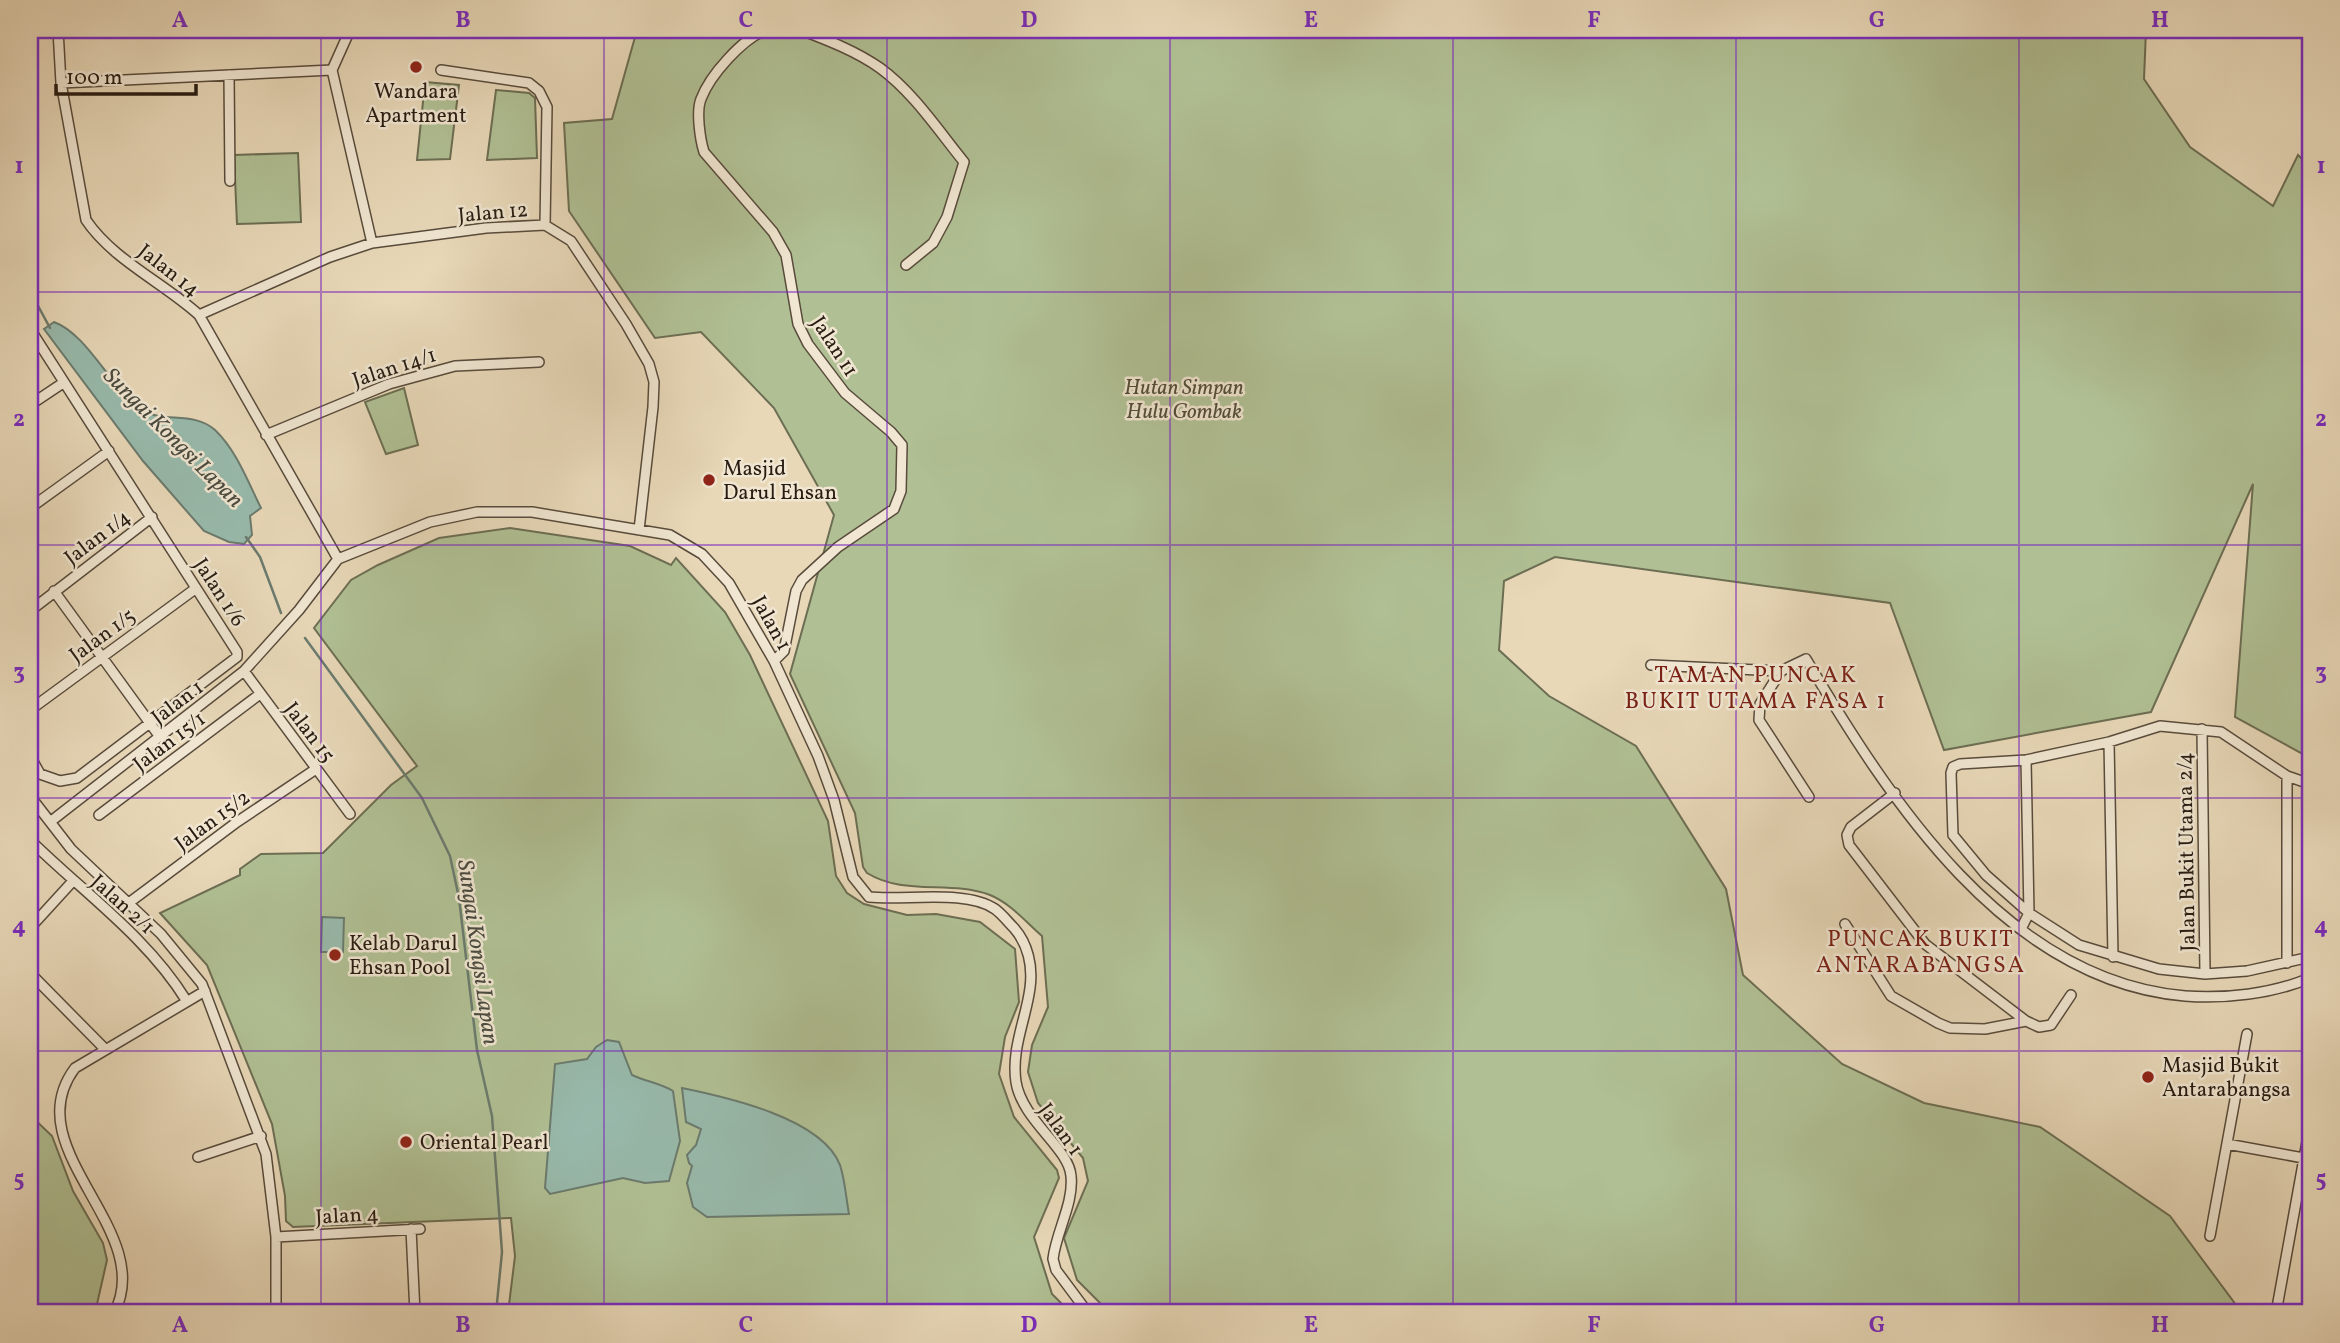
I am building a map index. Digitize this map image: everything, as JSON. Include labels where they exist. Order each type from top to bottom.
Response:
[{"type":"street","name":"Jalan 14","points":[[58,30],[61,83],[86,220],[99,239],[173,292],[199,315],[338,559]]},
{"type":"street","points":[[350,30],[331,70],[372,243]]},
{"type":"street","name":"Jalan 11","points":[[766,30],[751,35],[733,51],[700,100],[704,152],[773,232],[786,255],[798,324],[808,344],[845,393],[897,438],[903,457],[901,491],[894,509],[838,547],[802,580],[796,590],[784,651],[774,661]]},
{"type":"street","points":[[801,30],[832,41],[880,68],[906,93],[964,162],[947,217],[933,243],[906,265]]},
{"type":"street","points":[[61,83],[331,70]]},
{"type":"street","points":[[441,70],[529,83],[539,91],[547,107],[545,226]]},
{"type":"street","points":[[229,75],[230,181]]},
{"type":"street","name":"Jalan 12","points":[[199,315],[330,257],[372,243],[486,228],[545,226],[571,241],[649,364],[654,383],[653,407],[639,530]]},
{"type":"street","name":"Jalan 1/6","points":[[30,330],[237,652],[237,657],[77,778],[60,781],[40,774],[30,756]]},
{"type":"street","points":[[30,352],[39,345]]},
{"type":"street","name":"Jalan 14/1","points":[[266,435],[389,384],[455,366],[539,362]]},
{"type":"street","points":[[30,405],[62,383]]},
{"type":"street","points":[[30,508],[109,451]]},
{"type":"street","name":"Jalan 1","points":[[50,822],[243,671],[299,610],[338,559],[430,522],[477,512],[532,512],[670,535],[702,554],[729,583],[774,661],[818,756],[834,800],[853,877],[869,897],[899,900],[935,897],[974,902],[994,908],[1023,938],[1030,962],[1031,986],[1016,1051],[1016,1082],[1023,1105],[1069,1164],[1071,1185],[1053,1259],[1056,1270],[1088,1313]]},
{"type":"street","name":"Jalan 1/4","points":[[30,611],[152,517]]},
{"type":"street","name":"Jalan 1/5","points":[[30,710],[195,589]]},
{"type":"street","points":[[54,591],[160,737]]},
{"type":"street","points":[[1651,665],[1782,671],[1806,659],[1858,743],[1950,865],[1978,894],[2021,929],[2084,971],[2130,988],[2164,994],[2224,996],[2280,987],[2310,978]]},
{"type":"street","name":"Jalan 15","points":[[243,671],[349,814]]},
{"type":"street","points":[[1782,671],[1760,704],[1759,720],[1809,797]]},
{"type":"street","name":"Jalan 15/1","points":[[99,815],[260,694]]},
{"type":"street","points":[[2310,784],[2287,776],[2221,732],[2160,726],[2109,743],[2026,760],[1953,767],[1951,829],[1986,876],[2029,913],[2079,945],[2159,969],[2205,974],[2247,971],[2310,957]]},
{"type":"street","name":"Jalan Bukit Utama 2/4","points":[[2202,729],[2205,974]]},
{"type":"street","points":[[2109,743],[2113,957]]},
{"type":"street","points":[[2021,929],[2029,913],[2026,760]]},
{"type":"street","name":"Jalan 15/2","points":[[130,902],[237,822],[316,769]]},
{"type":"street","points":[[2287,776],[2287,963]]},
{"type":"street","points":[[1895,793],[1851,827],[1847,835],[1849,845],[1925,944],[2026,1021],[2039,1027],[2051,1025],[2071,995]]},
{"type":"street","points":[[30,796],[71,849],[130,902],[172,945],[205,991],[261,1136],[276,1237],[276,1313]]},
{"type":"street","name":"Jalan 2/1","points":[[30,841],[147,949],[169,973],[186,1000]]},
{"type":"street","points":[[30,928],[72,882]]},
{"type":"street","points":[[1845,924],[1897,1001],[1950,1028],[2001,1028],[2026,1021]]},
{"type":"street","points":[[30,973],[104,1048]]},
{"type":"street","points":[[114,1313],[121,1300],[124,1274],[117,1248],[71,1155],[60,1122],[59,1101],[65,1081],[75,1068],[104,1048],[205,991]]},
{"type":"street","points":[[2210,1236],[2247,1034]]},
{"type":"street","points":[[2276,1313],[2307,1158],[2310,1125]]},
{"type":"street","points":[[198,1157],[261,1136]]},
{"type":"street","points":[[2227,1144],[2307,1158]]},
{"type":"street","name":"Jalan 4","points":[[276,1237],[416,1229],[415,1313]]},
{"type":"green space","name":"Hutan Simpan Hulu Gombak","points":[[637,30],[2146,30],[2144,79],[2190,147],[2273,206],[2298,155],[2310,167],[2310,758],[2235,717],[2253,484],[2151,712],[1944,750],[1890,603],[1555,557],[1504,581],[1499,650],[1549,696],[1636,746],[1726,889],[1743,975],[1842,1064],[1924,1103],[2040,1127],[2170,1216],[2242,1313],[1110,1313],[1077,1280],[1064,1238],[1088,1181],[1083,1158],[1038,1103],[1028,1072],[1032,1045],[1048,1007],[1042,936],[1011,908],[990,895],[959,888],[896,884],[867,873],[863,867],[855,813],[790,674],[834,515],[774,408],[701,332],[655,338],[569,211],[564,123],[612,119]]},
{"type":"green space","points":[[425,82],[459,85],[450,159],[417,160]]},
{"type":"green space","points":[[496,90],[529,93],[535,98],[537,158],[487,160]]},
{"type":"green space","points":[[298,153],[301,222],[237,224],[234,155]]},
{"type":"green space","points":[[404,388],[418,445],[386,454],[365,402]]},
{"type":"green space","points":[[510,528],[630,546],[671,565],[676,558],[725,612],[750,655],[828,821],[836,876],[847,893],[864,904],[907,915],[936,914],[980,922],[1015,949],[1019,1002],[1005,1037],[999,1074],[1014,1117],[1057,1170],[1059,1178],[1034,1237],[1052,1294],[1071,1313],[508,1313],[515,1256],[511,1218],[293,1227],[286,1221],[285,1196],[272,1124],[207,965],[160,913],[240,875],[240,869],[261,854],[323,853],[391,785],[417,766],[314,628],[351,580],[378,565],[439,538]]},
{"type":"green space","points":[[30,1115],[52,1136],[73,1191],[103,1243],[107,1260],[97,1304],[90,1313],[30,1313]]},
{"type":"water","points":[[54,322],[78,338],[121,390],[144,411],[207,424],[223,438],[261,508],[250,516],[252,535],[244,544],[229,542],[204,531],[143,461],[44,329]]},
{"type":"water","points":[[322,917],[344,918],[343,952],[321,952]]},
{"type":"water","points":[[607,1040],[619,1042],[632,1075],[673,1091],[680,1141],[669,1181],[645,1183],[623,1178],[550,1194],[545,1188],[555,1064],[587,1059],[596,1047]]},
{"type":"water","points":[[682,1088],[771,1112],[814,1134],[830,1149],[840,1165],[849,1214],[707,1217],[693,1207],[687,1183],[692,1166],[687,1155],[696,1145],[701,1129],[686,1122]]},
{"type":"waterway","name":"Sungai Kongsi Lapan","points":[[30,291],[50,328]]},
{"type":"waterway","name":"Sungai Kongsi Lapan","points":[[246,537],[260,557],[281,613]]},
{"type":"waterway","name":"Sungai Kongsi Lapan","points":[[305,638],[422,798],[450,856],[459,898],[477,1050],[492,1116],[502,1252],[496,1313]]},
{"type":"place","name":"Wandara Apartment","points":[[416,67]]},
{"type":"place","name":"Masjid Darul Ehsan","points":[[709,480]]},
{"type":"place","name":"Kelab Darul Ehsan Pool","points":[[335,955]]},
{"type":"place","name":"Masjid Bukit Antarabangsa","points":[[2148,1077]]},
{"type":"place","name":"Oriental Pearl","points":[[406,1142]]},
{"type":"district","name":"TAMAN PUNCAK BUKIT UTAMA FASA 1","points":[[1756,687]]},
{"type":"district","name":"PUNCAK BUKIT ANTARABANGSA","points":[[1921,951]]}]
